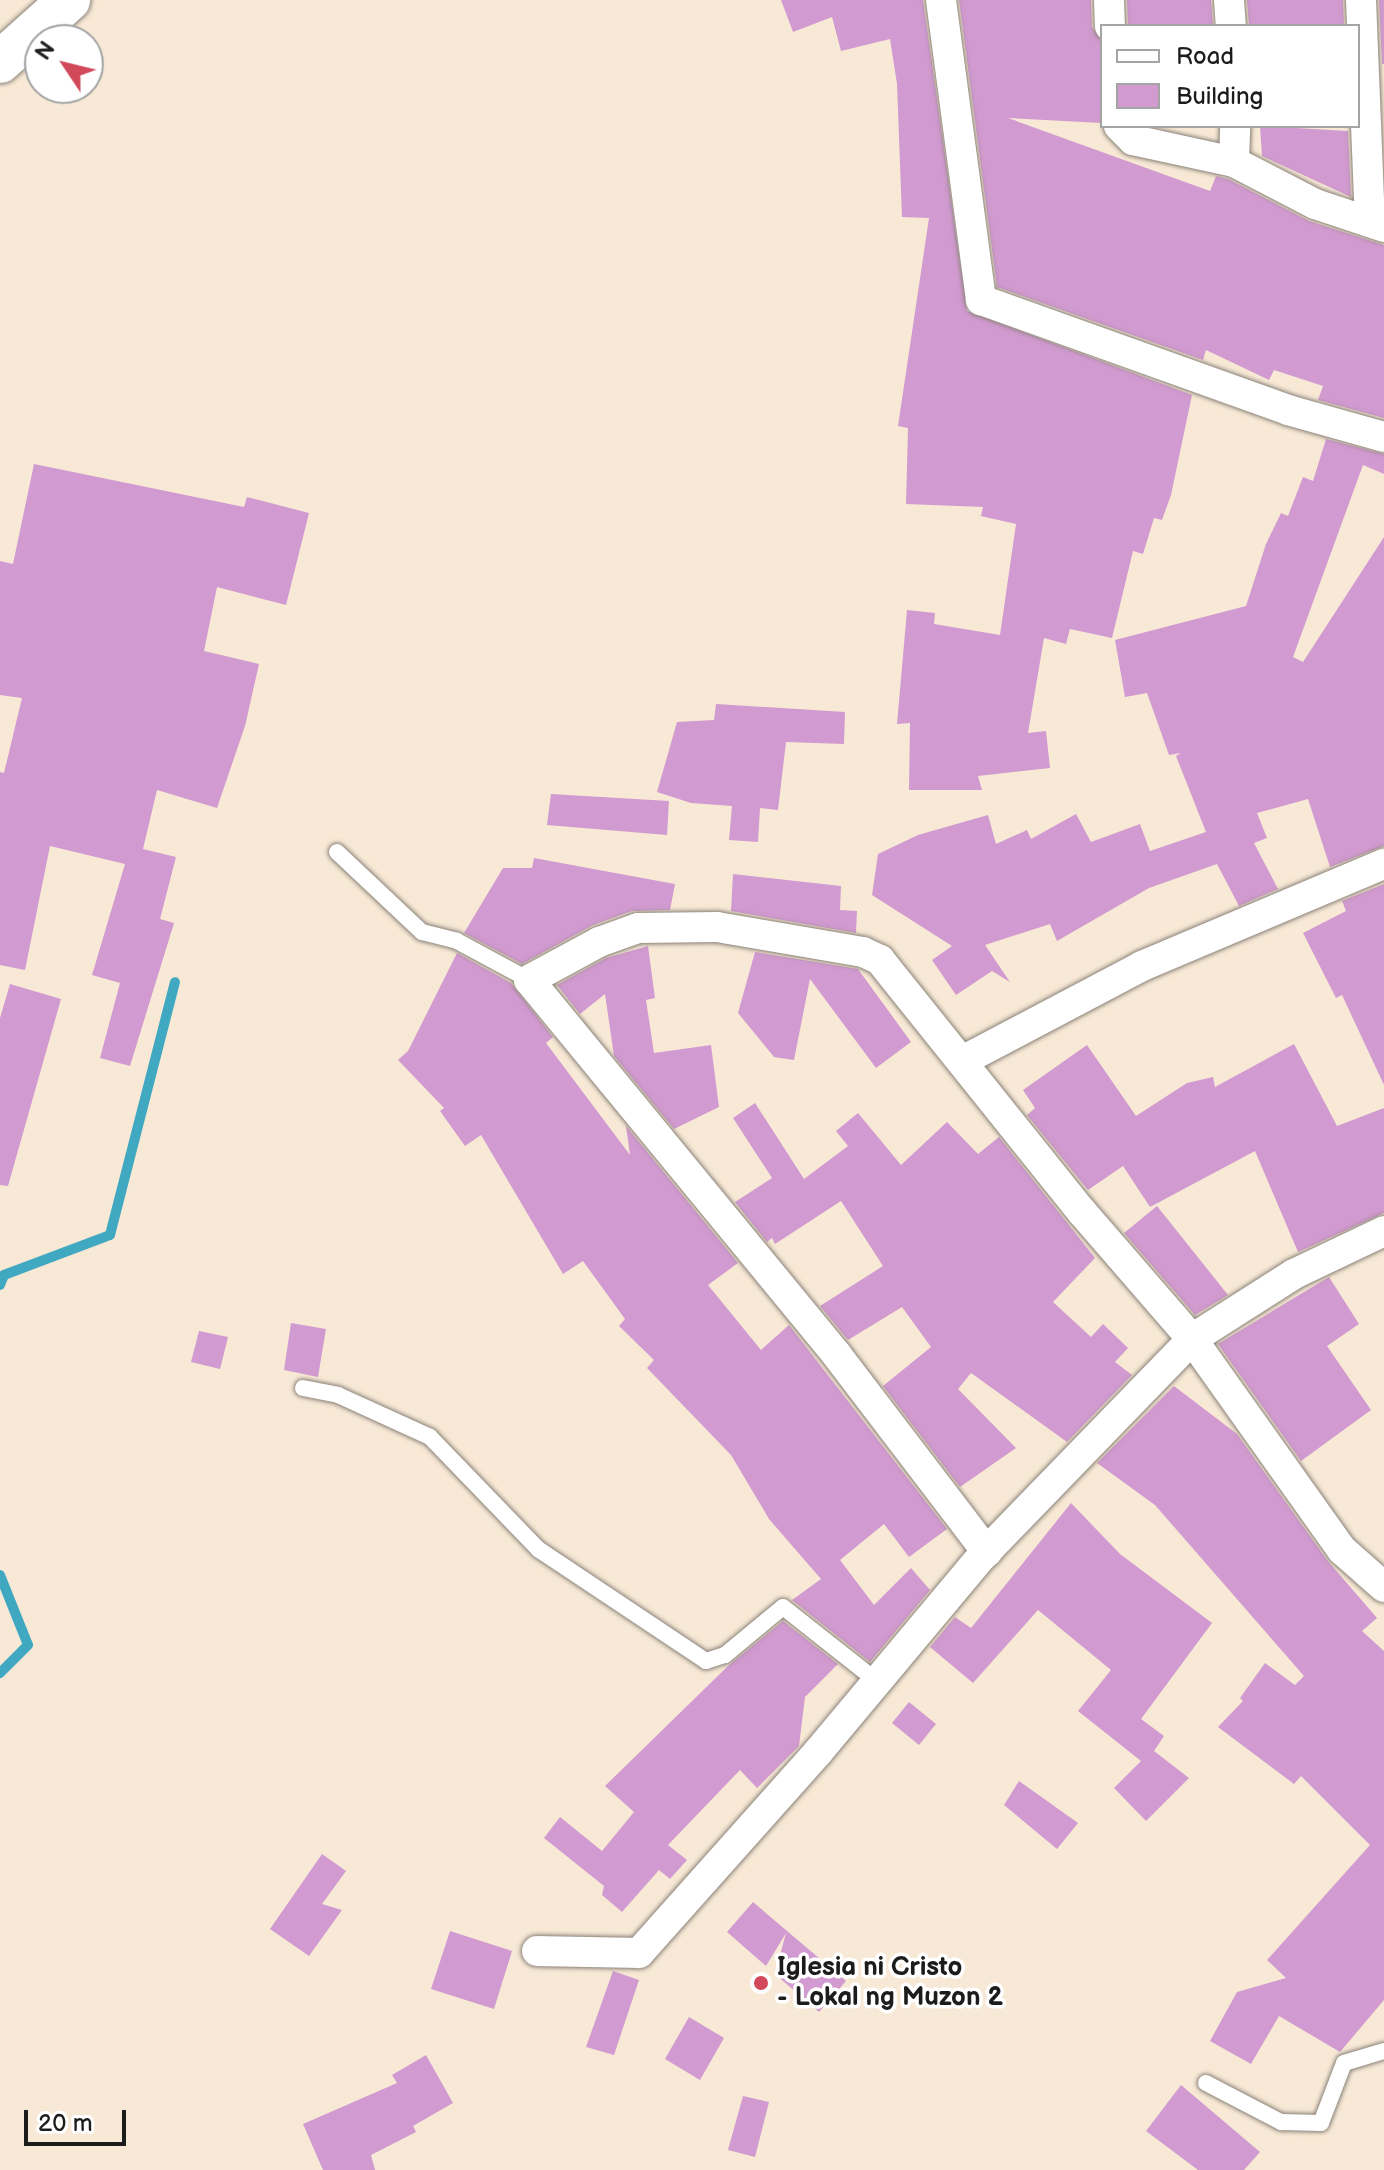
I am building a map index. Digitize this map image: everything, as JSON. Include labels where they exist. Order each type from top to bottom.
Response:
[{"type":"street","points":[[0,62],[69,0]]},
{"type":"street","points":[[941,0],[981,300],[1288,410],[1384,437]]},
{"type":"street","points":[[1109,0],[1110,24]]},
{"type":"street","points":[[1229,0],[1231,24]]},
{"type":"street","points":[[1121,128],[1133,140],[1234,162],[1315,204],[1377,224],[1374,44],[1361,0]]},
{"type":"street","points":[[1234,162],[1235,128]]},
{"type":"street","points":[[964,1060],[1142,966],[1384,864]]},
{"type":"street","points":[[987,1552],[837,1355],[529,980],[599,942],[638,928],[717,927],[863,952],[894,973],[1082,1212],[1192,1339],[1342,1550],[1384,1587]]},
{"type":"street","points":[[537,1951],[639,1953],[878,1682],[987,1552],[1192,1339],[1294,1274],[1384,1231]]},
{"type":"lane","points":[[337,852],[422,932],[457,941],[529,980]]},
{"type":"lane","points":[[303,1388],[338,1395],[430,1437],[538,1549],[706,1661],[725,1655],[783,1607],[878,1682]]},
{"type":"lane","points":[[1206,2083],[1281,2122],[1321,2123],[1344,2063],[1384,2051]]},
{"type":"building","points":[[781,0],[923,0],[967,311],[1192,395],[1171,495],[1162,520],[1154,518],[1143,554],[1133,551],[1112,638],[1070,629],[1066,644],[1044,638],[1028,733],[1046,731],[1050,768],[978,776],[982,790],[909,790],[910,723],[897,724],[907,610],[935,613],[934,624],[1000,635],[1016,524],[981,516],[983,507],[906,504],[908,428],[898,426],[929,218],[902,217],[897,84],[890,39],[841,51],[832,17],[793,32]]},
{"type":"building","points":[[959,0],[1091,0],[1092,27],[1100,39],[1100,123],[1008,118],[1210,191],[1216,176],[1228,179],[1309,221],[1384,245],[1384,418],[1318,400],[1323,386],[1274,370],[1269,380],[1206,350],[1203,360],[997,287]]},
{"type":"building","points":[[1127,0],[1211,0],[1213,24],[1128,24]]},
{"type":"building","points":[[1247,0],[1343,0],[1344,24],[1249,24]]},
{"type":"building","points":[[1379,0],[1384,0],[1384,64],[1382,64]]},
{"type":"building","points":[[1260,128],[1348,131],[1351,197],[1262,156]]},
{"type":"building","points":[[1326,439],[1384,454],[1384,474],[1363,465],[1293,657],[1303,662],[1384,537],[1384,846],[1330,867],[1308,799],[1257,813],[1267,838],[1254,843],[1278,889],[1239,906],[1217,864],[1149,888],[1057,941],[1050,924],[985,945],[1010,982],[992,971],[956,995],[932,960],[952,946],[872,895],[878,854],[918,835],[988,815],[996,844],[1027,830],[1031,839],[1076,814],[1091,842],[1140,824],[1150,851],[1206,832],[1176,756],[1181,753],[1169,755],[1147,693],[1125,697],[1115,640],[1246,606],[1266,544],[1281,513],[1288,516],[1303,477],[1313,481]]},
{"type":"building","points":[[34,464],[244,507],[247,497],[309,513],[286,605],[217,587],[204,651],[259,664],[245,726],[217,808],[157,790],[143,849],[176,857],[160,919],[174,923],[130,1066],[100,1058],[120,983],[92,975],[125,864],[50,846],[25,970],[0,965],[0,772],[4,773],[22,698],[0,695],[0,561],[13,564]]},
{"type":"building","points":[[716,704],[845,712],[844,744],[786,742],[778,810],[760,808],[758,842],[729,840],[732,806],[691,803],[657,792],[677,722],[714,720]]},
{"type":"building","points":[[551,794],[669,801],[667,835],[547,825]]},
{"type":"building","points":[[534,858],[675,884],[670,910],[632,911],[593,925],[522,964],[464,933],[503,868],[532,868]]},
{"type":"building","points":[[733,874],[841,886],[840,910],[857,911],[856,933],[731,911]]},
{"type":"building","points":[[1384,884],[1384,1085],[1342,995],[1336,998],[1303,933],[1346,911],[1342,901]]},
{"type":"building","points":[[648,946],[655,998],[646,1000],[654,1053],[711,1045],[719,1107],[674,1129],[614,1056],[605,994],[580,1014],[557,985],[606,958]]},
{"type":"building","points":[[755,952],[858,969],[911,1042],[876,1068],[810,979],[794,1060],[774,1057],[738,1013]]},
{"type":"building","points":[[457,953],[511,983],[553,1037],[546,1043],[630,1155],[626,1126],[738,1263],[708,1285],[761,1350],[789,1325],[947,1529],[909,1557],[884,1524],[840,1560],[874,1605],[911,1568],[930,1590],[870,1662],[792,1600],[821,1579],[769,1519],[731,1455],[647,1368],[654,1360],[619,1326],[625,1319],[583,1261],[563,1274],[481,1135],[465,1146],[440,1111],[444,1108],[398,1060],[408,1051]]},
{"type":"building","points":[[10,984],[61,999],[8,1186],[0,1185],[0,1018]]},
{"type":"building","points":[[1294,1044],[1337,1126],[1384,1108],[1384,1213],[1298,1252],[1255,1151],[1150,1207],[1123,1166],[1088,1190],[1027,1115],[1035,1108],[1023,1090],[1087,1045],[1136,1116],[1187,1083],[1213,1077],[1215,1087]]},
{"type":"building","points":[[755,1103],[804,1179],[848,1146],[836,1131],[858,1113],[901,1165],[947,1122],[978,1154],[999,1137],[1095,1258],[1053,1302],[1091,1337],[1103,1324],[1128,1348],[1115,1362],[1132,1375],[1067,1442],[971,1373],[958,1389],[1016,1448],[960,1487],[883,1386],[931,1347],[902,1307],[848,1340],[820,1306],[883,1266],[841,1201],[775,1244],[772,1238],[767,1242],[735,1202],[772,1178],[733,1118]]},
{"type":"building","points":[[1157,1206],[1228,1295],[1195,1315],[1124,1233]]},
{"type":"building","points":[[1329,1277],[1359,1324],[1327,1346],[1371,1410],[1301,1461],[1218,1344]]},
{"type":"building","points":[[291,1323],[326,1329],[318,1377],[284,1370]]},
{"type":"building","points":[[199,1331],[228,1337],[220,1369],[191,1362]]},
{"type":"building","points":[[1174,1386],[1237,1434],[1327,1560],[1377,1618],[1362,1631],[1384,1651],[1384,2000],[1340,2052],[1279,2016],[1251,2064],[1210,2041],[1237,1992],[1286,1978],[1267,1960],[1370,1845],[1301,1776],[1294,1784],[1218,1727],[1243,1701],[1240,1698],[1265,1663],[1295,1685],[1304,1676],[1155,1505],[1097,1463]]},
{"type":"building","points":[[1071,1503],[1120,1554],[1212,1623],[1141,1719],[1164,1736],[1154,1751],[1189,1778],[1146,1821],[1114,1788],[1141,1761],[1078,1711],[1111,1670],[1038,1610],[973,1683],[930,1647],[955,1617],[971,1628]]},
{"type":"building","points":[[783,1621],[838,1664],[805,1697],[799,1746],[757,1788],[740,1770],[668,1845],[687,1860],[670,1879],[659,1870],[622,1912],[602,1895],[604,1886],[544,1838],[560,1817],[602,1851],[634,1812],[605,1786],[729,1665]]},
{"type":"building","points":[[909,1702],[936,1724],[919,1745],[892,1723]]},
{"type":"building","points":[[1019,1781],[1078,1823],[1057,1849],[1004,1805]]},
{"type":"building","points":[[322,1854],[346,1871],[322,1904],[342,1910],[309,1956],[270,1929]]},
{"type":"building","points":[[753,1902],[846,1981],[819,2012],[775,1974],[786,1933],[766,1966],[727,1932]]},
{"type":"building","points":[[450,1931],[512,1951],[494,2009],[431,1989]]},
{"type":"building","points":[[613,1971],[639,1980],[614,2055],[586,2047]]},
{"type":"building","points":[[689,2017],[724,2038],[700,2080],[665,2059]]},
{"type":"building","points":[[426,2055],[453,2103],[413,2126],[416,2132],[371,2155],[375,2170],[323,2170],[303,2124],[397,2083],[392,2075]]},
{"type":"building","points":[[1181,2085],[1260,2152],[1244,2170],[1198,2170],[1146,2131]]},
{"type":"building","points":[[743,2096],[769,2102],[755,2157],[728,2150]]},
{"type":"waterway","points":[[0,1285],[4,1275],[110,1235],[175,982]]},
{"type":"waterway","points":[[0,1575],[28,1645],[0,1673]]},
{"type":"place","name":"Iglesia ni Cristo - Lokal ng Muzon 2","points":[[761,1983]]}]
